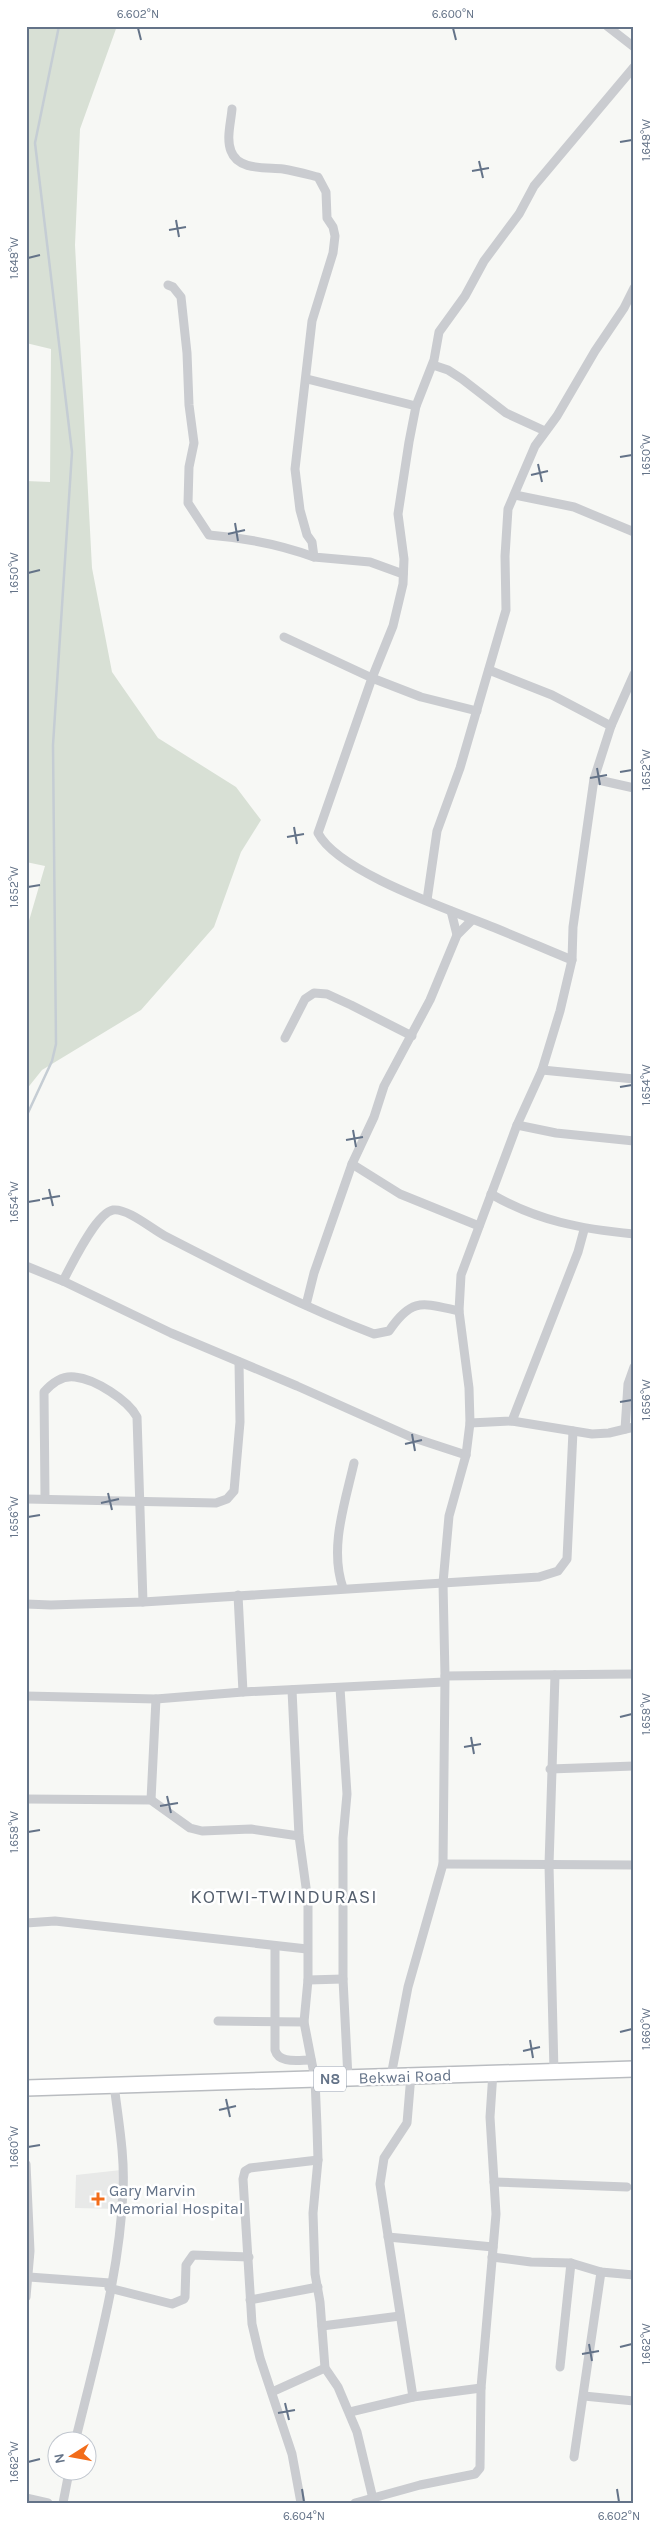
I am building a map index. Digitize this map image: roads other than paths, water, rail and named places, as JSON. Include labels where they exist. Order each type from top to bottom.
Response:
[{"type":"highway","name":"Bekwai Road","points":[[26,2088],[634,2069]]},
{"type":"street","points":[[606,26],[634,47]]},
{"type":"street","points":[[572,960],[472,920],[357,868],[323,844],[318,833],[372,678],[393,626],[404,559],[398,514],[416,406],[433,365],[439,332],[468,291],[484,261],[519,214],[534,186],[634,68]]},
{"type":"street","points":[[232,109],[229,138],[231,151],[236,159],[253,166],[285,169],[318,177],[326,192],[326,212],[333,227],[334,244],[312,321],[307,379],[299,427],[296,479],[300,510],[307,535],[312,542],[314,557]]},
{"type":"street","points":[[168,285],[173,287],[181,297],[187,353],[187,388],[194,443],[189,467],[188,503],[210,535],[261,540],[284,545],[314,557],[370,562],[403,574]]},
{"type":"street","points":[[427,900],[437,831],[460,768],[506,610],[505,533],[508,509],[527,461],[624,308],[634,288]]},
{"type":"street","points":[[433,365],[448,370],[462,379],[506,413],[545,431]]},
{"type":"street","points":[[307,379],[416,406]]},
{"type":"street","points":[[515,495],[574,508],[634,532]]},
{"type":"street","points":[[284,637],[372,678],[422,697],[477,711]]},
{"type":"street","points":[[489,670],[552,695],[610,726]]},
{"type":"street","points":[[391,2076],[408,1987],[442,1864],[443,1583],[449,1516],[466,1455],[470,1423],[469,1388],[459,1311],[461,1275],[517,1125],[542,1070],[560,1011],[572,960],[573,927],[594,779],[610,726],[634,674]]},
{"type":"street","points":[[594,779],[634,788]]},
{"type":"street","points":[[451,911],[457,935]]},
{"type":"street","points":[[306,1305],[314,1273],[352,1164],[374,1117],[392,1068],[412,1036],[430,1000],[457,935],[472,920]]},
{"type":"street","points":[[285,1038],[305,1000],[314,993],[327,994],[412,1036]]},
{"type":"street","points":[[542,1070],[634,1079]]},
{"type":"street","points":[[517,1125],[556,1133],[634,1141]]},
{"type":"street","points":[[352,1164],[400,1194],[479,1226]]},
{"type":"street","points":[[491,1194],[532,1214],[584,1230],[634,1234]]},
{"type":"street","points":[[63,1281],[84,1240],[108,1213],[114,1210],[127,1213],[162,1235],[244,1277],[374,1334],[389,1331],[401,1314],[411,1307],[434,1305],[459,1311]]},
{"type":"street","points":[[512,1421],[578,1252],[584,1230]]},
{"type":"street","points":[[26,1266],[63,1281],[171,1333],[411,1437],[466,1455]]},
{"type":"street","points":[[26,1499],[45,1498],[139,1503],[216,1503],[227,1499],[234,1491],[240,1422],[239,1362]]},
{"type":"street","points":[[470,1423],[512,1421],[592,1434],[630,1428],[628,1384],[634,1367]]},
{"type":"street","points":[[45,1498],[44,1392],[60,1378],[75,1377],[97,1385],[131,1406],[137,1417],[143,1602]]},
{"type":"street","points":[[26,1604],[143,1602],[343,1588],[540,1578],[558,1571],[567,1559],[573,1431]]},
{"type":"street","points":[[343,1588],[338,1574],[339,1534],[354,1463]]},
{"type":"street","points":[[238,1595],[243,1692]]},
{"type":"street","points":[[26,1696],[156,1699],[243,1692],[340,1688],[444,1679],[634,1674]]},
{"type":"street","points":[[554,2072],[549,1865],[550,1769],[555,1675]]},
{"type":"street","points":[[340,1688],[347,1794],[343,1838],[343,1978],[348,2078]]},
{"type":"street","points":[[292,1690],[299,1836],[308,1902],[308,1980],[304,2022],[315,2079],[318,2160],[313,2253],[325,2368],[331,2375],[350,2412],[374,2500]]},
{"type":"street","points":[[151,1800],[156,1699]]},
{"type":"street","points":[[550,1769],[634,1766]]},
{"type":"street","points":[[26,1798],[151,1800],[190,1828],[202,1831],[251,1829],[299,1836]]},
{"type":"street","points":[[442,1864],[634,1865]]},
{"type":"street","points":[[26,1923],[55,1921],[307,1949]]},
{"type":"street","points":[[275,1946],[273,2021],[277,2056],[281,2059],[311,2060]]},
{"type":"street","points":[[308,1980],[343,1978]]},
{"type":"street","points":[[218,2021],[304,2022]]},
{"type":"street","points":[[355,2503],[374,2500],[479,2472],[481,2388],[496,2214],[490,2117],[493,2072]]},
{"type":"street","points":[[411,2075],[407,2123],[384,2158],[380,2184],[413,2398]]},
{"type":"street","points":[[77,2432],[110,2285],[120,2229],[124,2189],[122,2147],[114,2084]]},
{"type":"street","points":[[301,2503],[292,2454],[260,2358],[252,2324],[243,2179],[245,2171],[250,2168],[318,2160]]},
{"type":"street","points":[[26,2164],[29,2277],[26,2297]]},
{"type":"street","points":[[494,2182],[627,2187]]},
{"type":"street","points":[[388,2236],[493,2247]]},
{"type":"street","points":[[29,2277],[110,2285],[172,2304],[184,2299],[186,2265],[193,2255],[249,2256]]},
{"type":"street","points":[[492,2257],[531,2262],[571,2263],[601,2272],[634,2275]]},
{"type":"street","points":[[560,2368],[571,2263]]},
{"type":"street","points":[[574,2457],[601,2272]]},
{"type":"street","points":[[250,2300],[318,2287]]},
{"type":"street","points":[[322,2326],[400,2316]]},
{"type":"street","points":[[272,2392],[325,2368]]},
{"type":"street","points":[[350,2412],[413,2398],[481,2388]]},
{"type":"street","points":[[584,2396],[634,2401]]},
{"type":"street","points":[[63,2503],[66,2482]]},
{"type":"street","points":[[26,2498],[48,2503]]},
{"type":"waterway","points":[[26,1117],[52,1061],[56,1044],[53,745],[72,452],[35,143],[59,26]]},
{"type":"place","name":"Gary Marvin Memorial Hospital","points":[[98,2199]]},
{"type":"district","name":"KOTWI-TWINDURASI","points":[[284,1896]]}]
